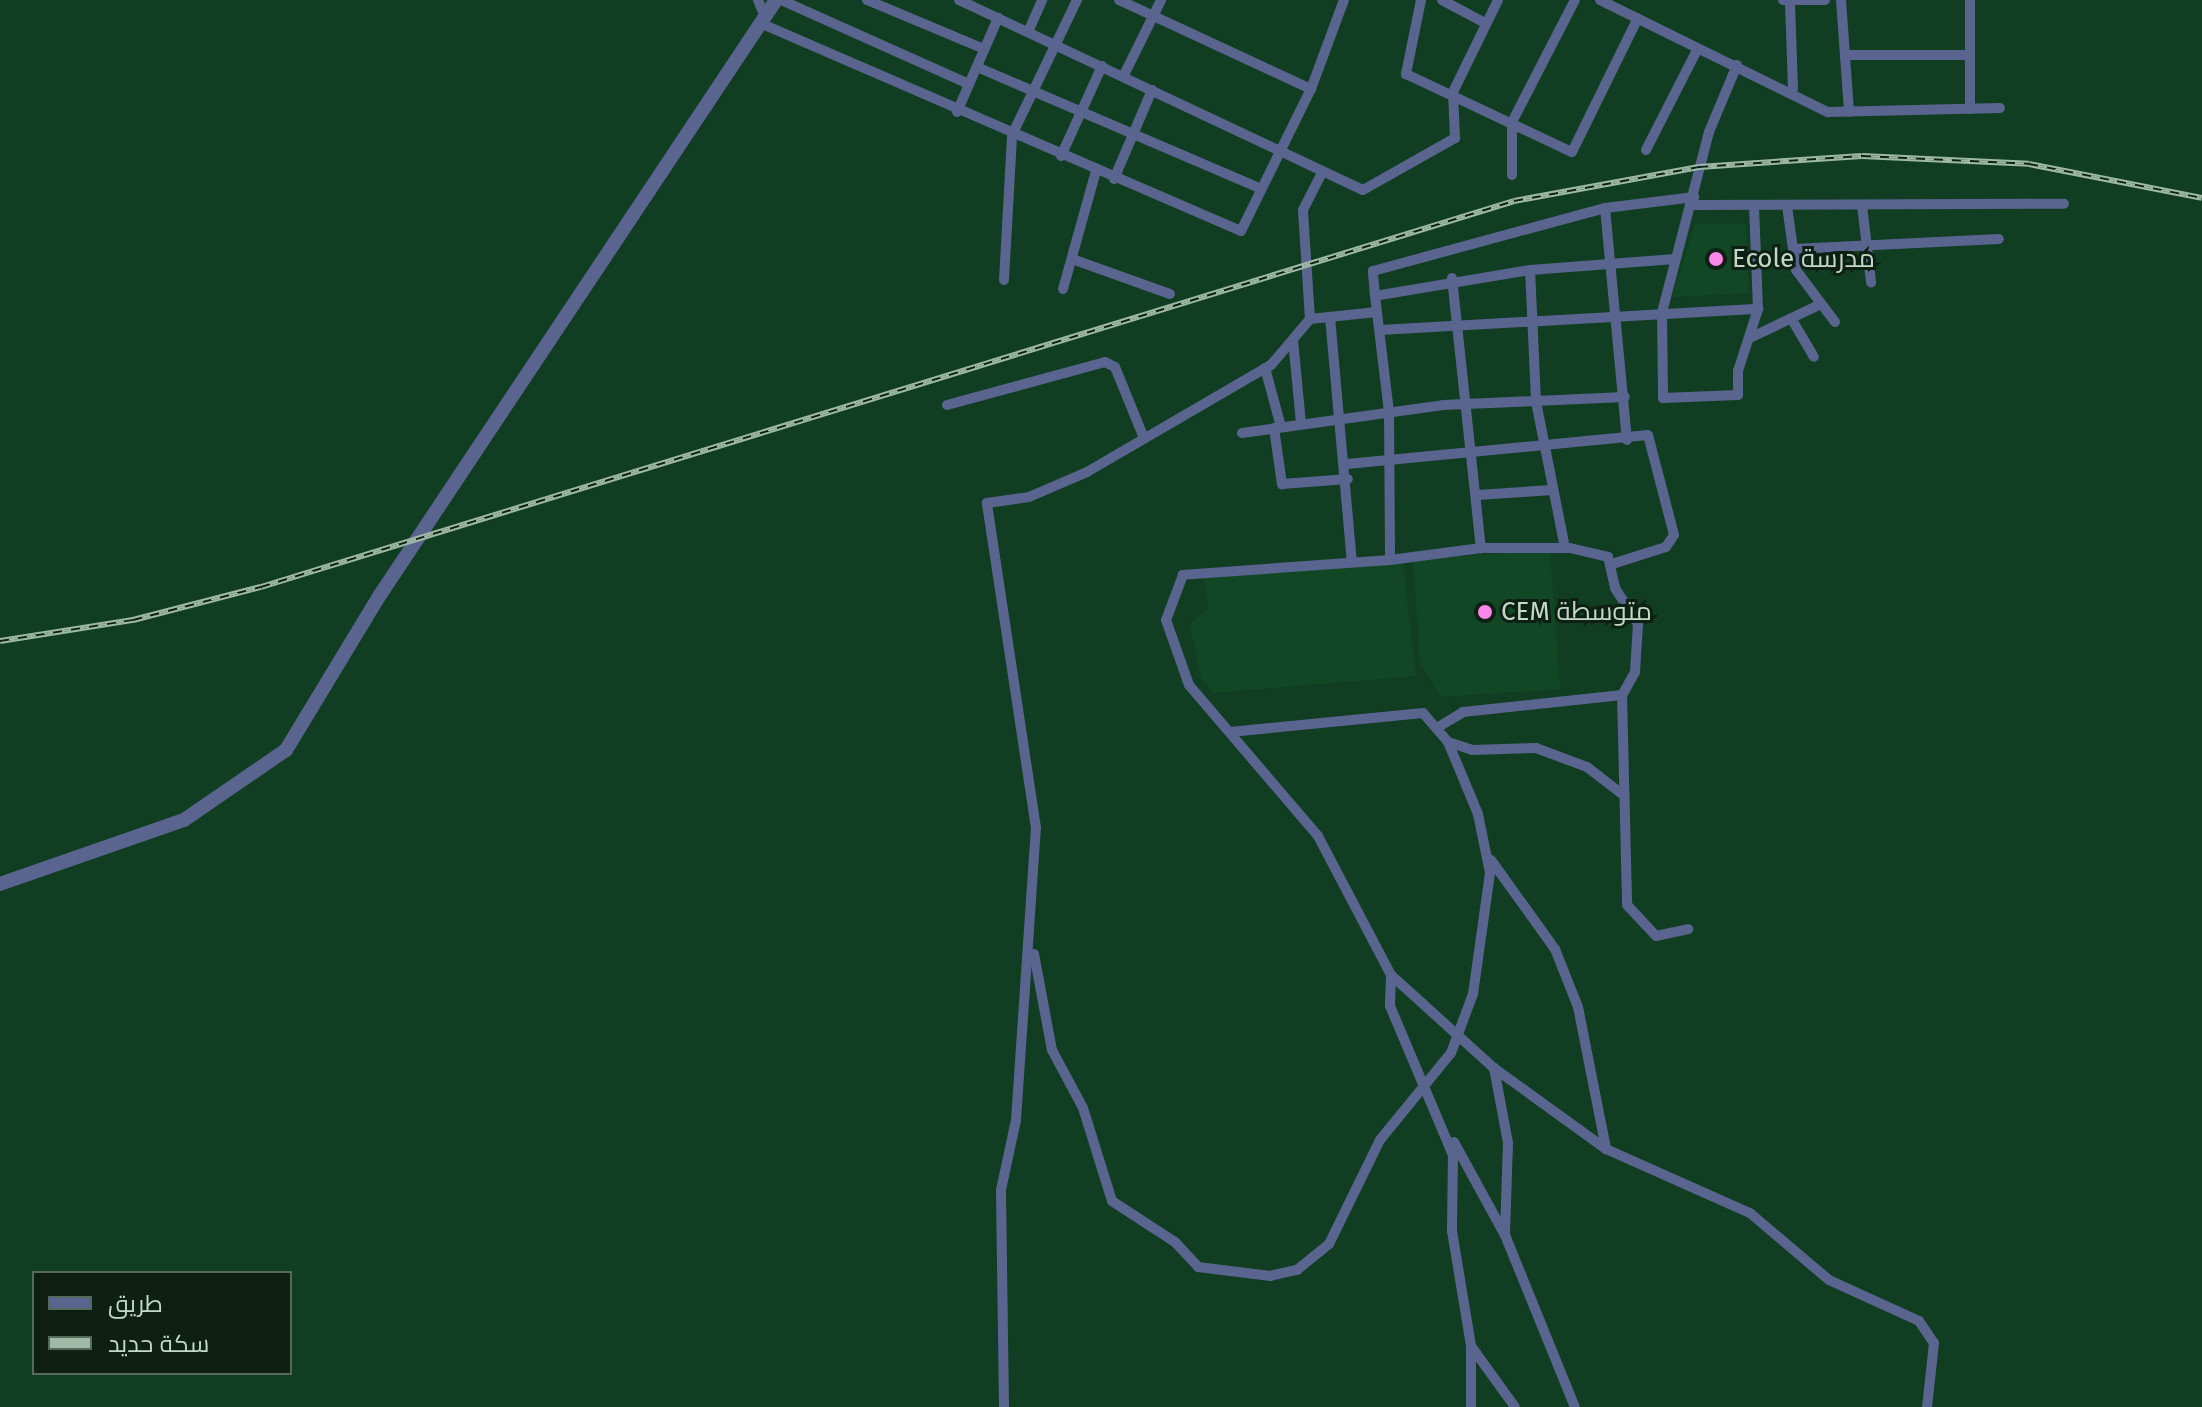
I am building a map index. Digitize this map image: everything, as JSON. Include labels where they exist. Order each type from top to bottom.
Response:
[{"type":"street","points":[[758,0],[762,20]]},
{"type":"street","points":[[0,884],[184,820],[286,750],[380,595],[778,0],[969,84]]},
{"type":"street","points":[[867,0],[984,49]]},
{"type":"street","points":[[959,0],[1124,75],[1321,175],[1363,190],[1455,138],[1453,92],[1498,0]]},
{"type":"street","points":[[957,112],[984,49],[995,0]]},
{"type":"street","points":[[1028,32],[1042,0]]},
{"type":"street","points":[[1004,280],[1012,135],[1053,43],[1077,0]]},
{"type":"street","points":[[1119,0],[1311,89]]},
{"type":"street","points":[[1124,75],[1161,0]]},
{"type":"street","points":[[762,20],[957,112],[1241,231],[1311,89],[1344,0]]},
{"type":"street","points":[[1421,0],[1406,74],[1453,92],[1572,152],[1638,18]]},
{"type":"street","points":[[1442,0],[1485,23]]},
{"type":"street","points":[[1512,175],[1512,122],[1575,0]]},
{"type":"street","points":[[1600,0],[1698,48],[1793,89],[1828,112],[2000,108]]},
{"type":"street","points":[[1793,89],[1787,2],[1825,0]]},
{"type":"street","points":[[1841,0],[1848,55],[1849,112]]},
{"type":"street","points":[[1970,0],[1970,109]]},
{"type":"street","points":[[1646,150],[1698,48]]},
{"type":"street","points":[[1848,55],[1970,55]]},
{"type":"street","points":[[1737,65],[1709,132],[1662,313],[1661,395],[1672,401],[1736,397],[1758,309],[1754,206]]},
{"type":"street","points":[[1061,156],[1102,66]]},
{"type":"street","points":[[977,67],[1261,189]]},
{"type":"street","points":[[1114,179],[1152,90]]},
{"type":"street","points":[[1063,289],[1096,171]]},
{"type":"street","points":[[1004,1407],[1001,1190],[1016,1120],[1032,950],[1036,828],[987,503],[1029,497],[1144,438],[1265,368],[1310,319],[1303,210],[1321,175]]},
{"type":"street","points":[[1390,560],[1389,412],[1373,271],[1605,208],[1693,201],[1754,206],[2064,204]]},
{"type":"street","points":[[1862,205],[1871,282]]},
{"type":"street","points":[[1787,206],[1796,270],[1835,322]]},
{"type":"street","points":[[1605,208],[1627,440]]},
{"type":"street","points":[[1793,249],[1999,239]]},
{"type":"street","points":[[1072,259],[1170,294]]},
{"type":"street","points":[[1375,296],[1452,278],[1676,259]]},
{"type":"street","points":[[1530,270],[1535,320],[1536,401],[1565,548]]},
{"type":"street","points":[[1452,278],[1478,495],[1481,548]]},
{"type":"street","points":[[1752,337],[1821,304]]},
{"type":"street","points":[[1380,330],[1758,309]]},
{"type":"street","points":[[1310,319],[1377,312]]},
{"type":"street","points":[[1330,317],[1343,416],[1352,562]]},
{"type":"street","points":[[1791,318],[1814,357]]},
{"type":"street","points":[[1293,340],[1301,423]]},
{"type":"street","points":[[947,405],[1105,362],[1115,367],[1144,438]]},
{"type":"street","points":[[1265,368],[1278,427],[1282,484],[1348,479]]},
{"type":"street","points":[[1242,433],[1343,416],[1466,404],[1625,397]]},
{"type":"street","points":[[1347,464],[1389,457],[1650,438],[1674,535],[1666,547],[1612,564]]},
{"type":"street","points":[[1478,495],[1552,490]]},
{"type":"street","points":[[1688,929],[1656,936],[1631,915],[1622,794],[1622,695],[1635,672],[1638,624],[1615,588],[1612,564],[1602,553],[1565,548],[1481,548],[1390,560],[1183,575],[1166,620],[1189,685],[1318,836],[1391,975],[1494,1068],[1606,1149],[1750,1213],[1829,1280],[1919,1321],[1934,1343],[1927,1407]]},
{"type":"street","points":[[1440,726],[1463,712],[1622,695]]},
{"type":"street","points":[[1230,732],[1414,713],[1440,726],[1488,855],[1555,949],[1578,1007],[1606,1149]]},
{"type":"street","points":[[1448,742],[1472,750],[1536,748],[1587,767],[1622,794]]},
{"type":"street","points":[[1032,950],[1052,1050],[1083,1108],[1112,1201],[1208,1270],[1270,1276],[1317,1259],[1380,1140],[1458,1036],[1487,922],[1488,855]]},
{"type":"street","points":[[1391,975],[1390,1006],[1448,1133],[1505,1235],[1575,1407]]},
{"type":"street","points":[[1494,1068],[1508,1143],[1505,1235]]},
{"type":"street","points":[[1448,1133],[1452,1231],[1471,1346],[1471,1407]]},
{"type":"street","points":[[1471,1346],[1515,1407]]},
{"type":"shaded area","name":"Ecole مدرسة","points":[[1695,224],[1746,224],[1749,293],[1672,297]]},
{"type":"shaded area","name":"CEM متوسطة","points":[[1550,550],[1560,689],[1441,697],[1420,664],[1413,560]]},
{"type":"shaded area","points":[[1403,563],[1416,676],[1213,693],[1201,678],[1190,624],[1209,607],[1203,574]]},
{"type":"railway","points":[[0,641],[133,620],[261,587],[1514,201],[1699,167],[1862,156],[2029,164],[2202,198]]},
{"type":"place","name":"Ecole مدرسة","points":[[1716,259]]},
{"type":"place","name":"CEM متوسطة","points":[[1485,612]]}]
